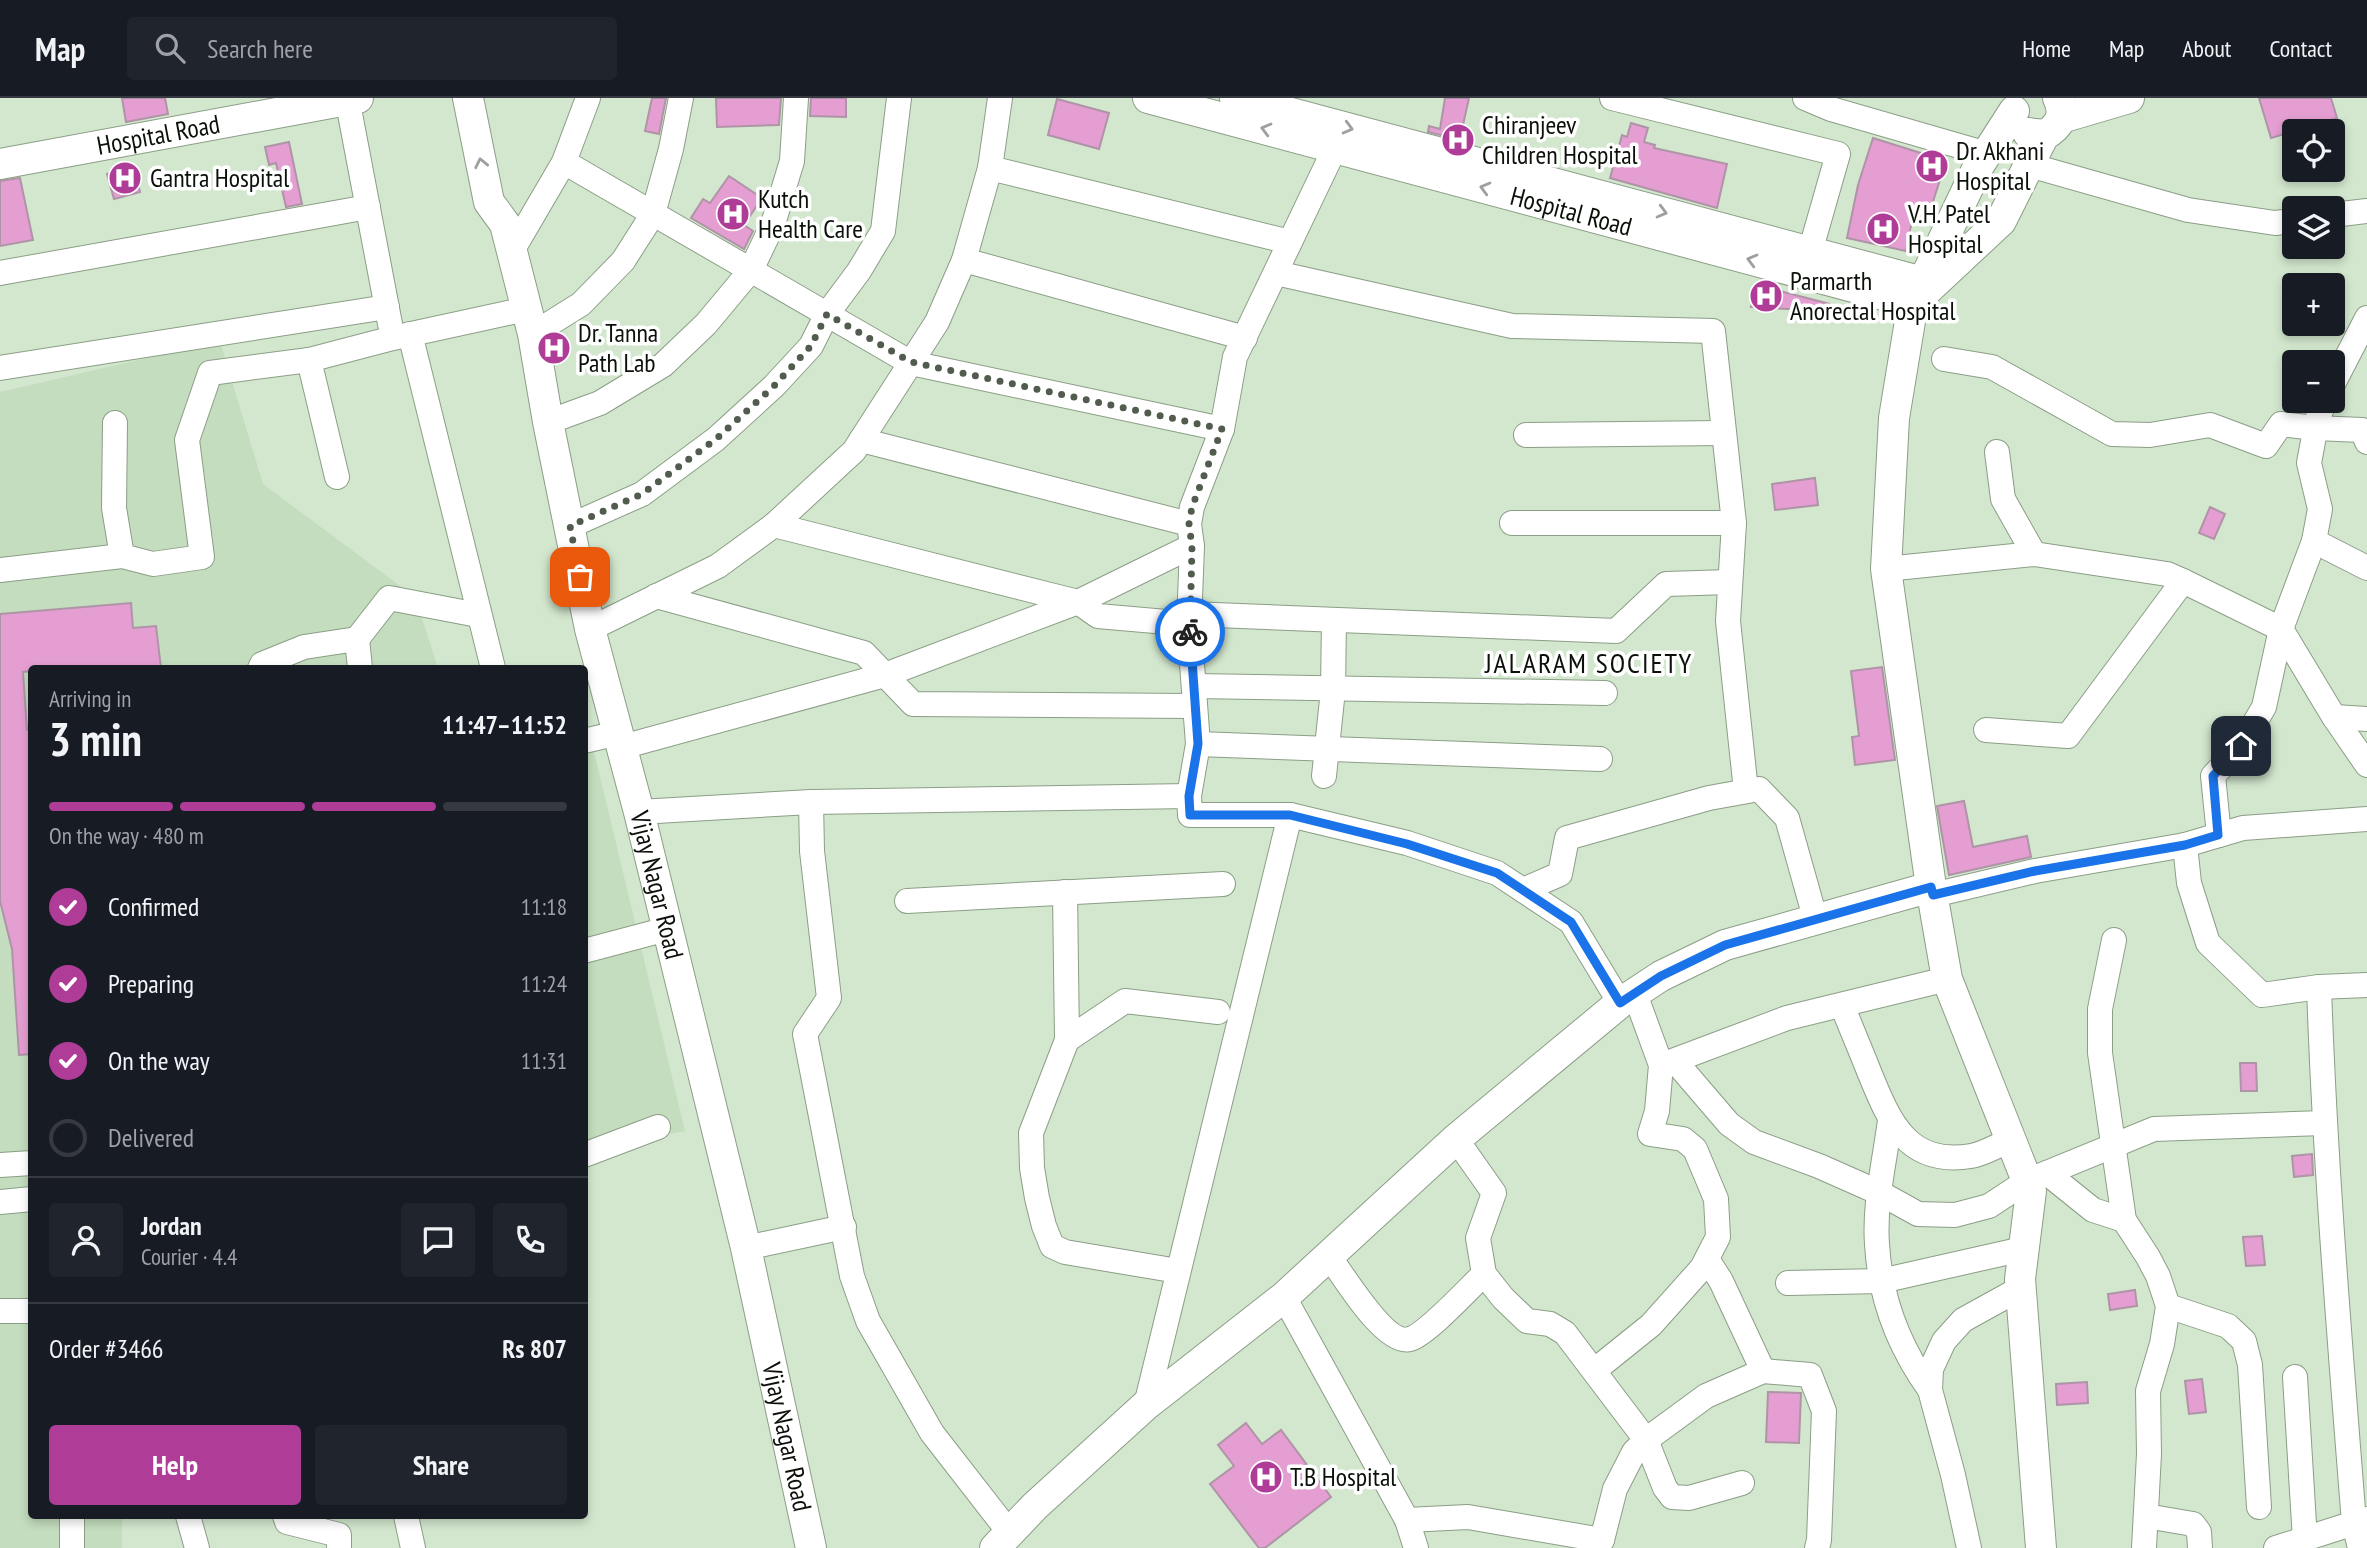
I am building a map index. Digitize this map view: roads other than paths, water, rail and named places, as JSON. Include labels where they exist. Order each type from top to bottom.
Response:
[{"type":"street","name":"Hospital Road","points":[[0,148],[277,98]]},
{"type":"street","name":"Vijay Nagar Road","points":[[468,98],[489,202],[508,237],[529,322],[590,629],[639,812],[746,1248],[811,1548]]},
{"type":"street","name":"Vijay Nagar Road","points":[[487,98],[510,199],[508,237]]},
{"type":"street","points":[[508,237],[564,162],[587,98]]},
{"type":"street","points":[[0,570],[122,556],[153,564],[202,557],[187,440],[210,373],[309,360],[401,336],[529,322],[581,303],[623,261],[653,214],[671,149],[681,98]]},
{"type":"street","points":[[548,422],[600,402],[663,365],[706,324],[751,270],[773,224],[792,161],[796,98]]},
{"type":"street","points":[[570,526],[642,494],[716,439],[774,386],[811,346],[827,314],[859,271],[883,231],[899,98]]},
{"type":"street","points":[[590,629],[718,566],[774,525],[854,451],[937,322],[964,260],[990,168],[1000,98]]},
{"type":"street","name":"Hospital Road","points":[[1148,98],[1335,148],[1919,291],[1919,281],[1235,98]]},
{"type":"street","points":[[1612,98],[1838,154],[1810,252]]},
{"type":"street","points":[[1805,98],[1831,109],[1987,154]]},
{"type":"street","points":[[2016,102],[2015,120],[2020,127],[2035,135],[2054,117],[2129,98]]},
{"type":"street","name":"Hospital Road","points":[[0,164],[351,99]]},
{"type":"street","points":[[351,99],[387,307],[401,336],[492,665]]},
{"type":"street","points":[[2016,102],[1919,291],[1894,418],[1886,569],[1947,979],[2011,1140],[2037,1177],[2093,1210],[2124,1220]]},
{"type":"street","points":[[1919,291],[2001,221],[2054,117]]},
{"type":"street","points":[[1335,148],[1235,358],[1222,429],[1192,507],[1190,619],[1198,744],[1189,796],[1190,815],[1290,815],[1420,848],[1497,873],[1571,922],[1628,999],[1668,1063],[1729,1124],[1754,1142],[1793,1155],[1880,1193],[1918,1214],[1955,1215],[1989,1206],[2037,1177],[2154,1129],[2324,1123]]},
{"type":"street","points":[[564,162],[911,362],[1222,429]]},
{"type":"street","points":[[2029,165],[2189,210],[2282,222]]},
{"type":"street","points":[[990,168],[1290,242]]},
{"type":"street","points":[[0,273],[368,207]]},
{"type":"street","points":[[2345,214],[2367,211]]},
{"type":"street","points":[[964,260],[1245,338]]},
{"type":"street","points":[[1276,273],[1512,326],[1713,331],[1734,523],[1728,621],[1746,791]]},
{"type":"street","points":[[0,368],[387,307]]},
{"type":"street","points":[[2345,356],[2367,318]]},
{"type":"street","points":[[1944,359],[1992,367],[2112,434],[2150,435],[2210,425],[2266,446],[2281,424],[2315,429],[2362,430],[2367,442]]},
{"type":"street","points":[[309,360],[337,477]]},
{"type":"street","points":[[2218,835],[2213,776],[2241,746],[2264,707],[2281,629],[2314,541],[2319,509],[2309,463],[2321,413]]},
{"type":"street","points":[[115,423],[114,508],[122,556]]},
{"type":"street","points":[[1526,435],[1724,433]]},
{"type":"street","points":[[861,440],[1191,535]]},
{"type":"street","points":[[1997,452],[2003,499],[2034,554]]},
{"type":"street","points":[[1513,523],[1734,523]]},
{"type":"street","points":[[774,525],[1078,602],[1098,616],[1334,620],[1616,631],[1666,584],[1730,582]]},
{"type":"street","points":[[588,741],[620,740],[885,675],[1078,602],[1191,535]]},
{"type":"street","points":[[2314,541],[2367,568]]},
{"type":"street","points":[[1886,569],[2034,554],[2167,574],[2281,629],[2334,717],[2367,765]]},
{"type":"street","points":[[1986,730],[2068,736],[2183,581]]},
{"type":"street","points":[[656,596],[864,653],[913,704],[1333,690],[1605,693]]},
{"type":"street","points":[[360,665],[357,639],[389,597],[478,615]]},
{"type":"street","points":[[1324,776],[1333,690],[1334,620]]},
{"type":"street","points":[[262,665],[304,647],[357,639]]},
{"type":"street","points":[[2334,717],[2367,719]]},
{"type":"street","points":[[1198,744],[1600,759]]},
{"type":"street","points":[[1523,890],[1560,874],[1567,838],[1709,798],[1759,789],[1787,818],[1816,921]]},
{"type":"street","points":[[639,812],[811,802],[1189,796]]},
{"type":"street","points":[[811,802],[813,851],[829,998],[805,1034],[852,1276],[868,1321],[932,1433],[1009,1543],[1146,1405],[1284,1297],[1456,1139],[1628,999],[1661,976],[1725,945],[1932,891],[2185,845],[2243,828],[2367,819]]},
{"type":"street","points":[[1146,1405],[1290,815]]},
{"type":"street","points":[[2185,845],[2189,883],[2208,943],[2262,995],[2319,987],[2367,985]]},
{"type":"street","points":[[907,901],[1223,884]]},
{"type":"street","points":[[1066,892],[1067,1041],[1031,1133],[1034,1178],[1044,1226],[1052,1246],[1065,1252],[1178,1271]]},
{"type":"street","points":[[588,950],[667,929]]},
{"type":"street","points":[[2114,940],[2100,1009],[2100,1053],[2124,1220],[2153,1266],[2168,1306],[2162,1344],[2148,1391],[2149,1454],[2144,1548]]},
{"type":"street","points":[[1668,1063],[1787,1018],[1947,979]]},
{"type":"street","points":[[2319,987],[2324,1123],[2361,1521],[2360,1548]]},
{"type":"street","points":[[1067,1041],[1125,1001],[1218,1012]]},
{"type":"street","points":[[1842,1005],[1891,1120],[1898,1133],[1911,1144],[1934,1155],[1954,1158],[1974,1156],[2011,1140]]},
{"type":"street","points":[[1595,1370],[1651,1325],[1702,1268],[1718,1237],[1716,1199],[1695,1149],[1682,1139],[1650,1134],[1668,1063]]},
{"type":"street","points":[[1891,1120],[1876,1242],[1881,1281],[1893,1323],[1904,1348],[1916,1372],[1930,1390]]},
{"type":"street","points":[[588,1153],[658,1127]]},
{"type":"street","points":[[1456,1139],[1494,1193],[1478,1238],[1484,1274],[1503,1298],[1527,1321],[1550,1324],[1565,1333],[1646,1440],[1665,1488],[1672,1497],[1689,1498],[1742,1483]]},
{"type":"street","points":[[0,1165],[28,1163]]},
{"type":"street","points":[[2037,1177],[2031,1191],[2021,1288],[2041,1548]]},
{"type":"street","points":[[0,1202],[28,1199]]},
{"type":"street","points":[[746,1248],[844,1227]]},
{"type":"street","points":[[1788,1283],[1881,1281],[2023,1249]]},
{"type":"street","points":[[1329,1256],[1383,1329],[1402,1339],[1411,1339],[1427,1328],[1484,1274]]},
{"type":"street","points":[[1707,1259],[1721,1281],[1763,1371]]},
{"type":"street","points":[[1969,1548],[1930,1390],[1931,1369],[1944,1341],[1963,1320],[2021,1288]]},
{"type":"street","points":[[1284,1297],[1412,1540],[1468,1517],[1599,1544],[1615,1489],[1634,1452],[1646,1440],[1706,1396],[1763,1371],[1810,1375],[1824,1411],[1817,1548]]},
{"type":"street","points":[[2168,1306],[2228,1326],[2244,1342],[2250,1366],[2259,1507]]},
{"type":"street","points":[[0,1311],[28,1311]]},
{"type":"street","points":[[2295,1377],[2305,1540]]},
{"type":"street","points":[[2146,1516],[2193,1524],[2205,1548]]},
{"type":"street","points":[[72,1519],[72,1548]]},
{"type":"street","points":[[189,1519],[197,1548]]},
{"type":"street","points":[[286,1519],[287,1522],[339,1535],[339,1548]]},
{"type":"street","points":[[408,1519],[413,1548]]},
{"type":"street","points":[[2276,1548],[2361,1521]]},
{"type":"place","name":"Chiranjeev Children Hospital","points":[[1458,140]]},
{"type":"place","name":"Dr. Akhani Hospital","points":[[1932,166]]},
{"type":"place","name":"Gantra Hospital","points":[[125,178]]},
{"type":"place","name":"Kutch Health Care","points":[[733,214]]},
{"type":"place","name":"V.H. Patel Hospital","points":[[1883,229]]},
{"type":"place","name":"Parmarth Anorectal Hospital","points":[[1766,296]]},
{"type":"place","name":"Dr. Tanna Path Lab","points":[[554,348]]},
{"type":"place","name":"T.B Hospital","points":[[1266,1477]]},
{"type":"district","name":"JALARAM SOCIETY","points":[[1589,663]]}]
